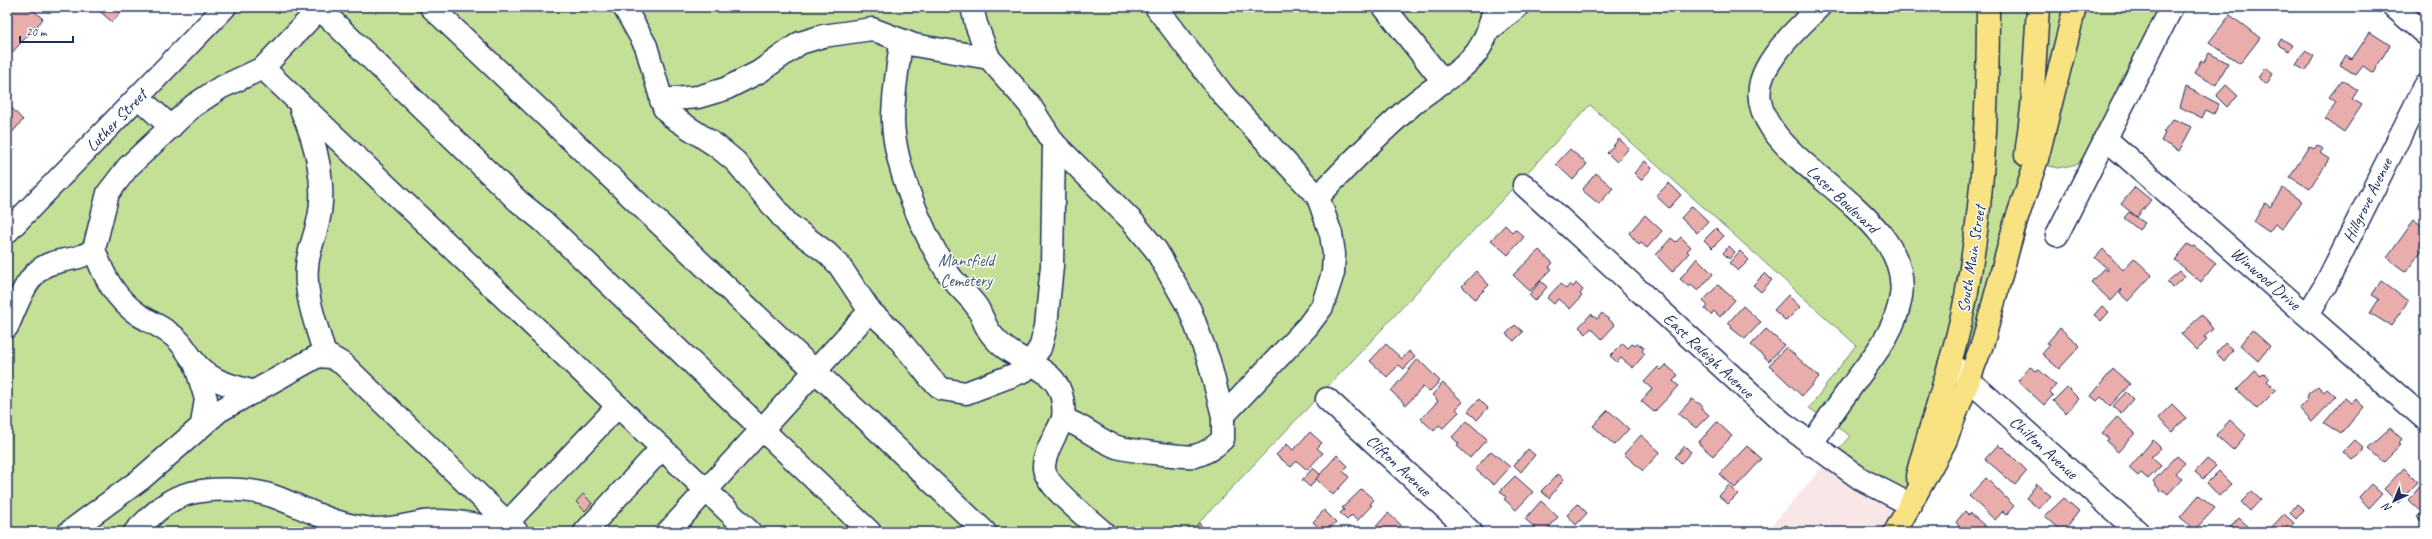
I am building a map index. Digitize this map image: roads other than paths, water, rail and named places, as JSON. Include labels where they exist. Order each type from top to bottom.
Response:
[{"type":"highway","name":"South Main Street","points":[[1909,504],[1950,363],[1967,292],[1984,176],[1988,7]]},
{"type":"highway","points":[[2014,227],[2032,108],[2038,7]]},
{"type":"highway","points":[[2014,227],[2037,159],[2075,7]]},
{"type":"highway","name":"South Main Street","points":[[1895,532],[1909,504],[1945,442],[1969,378],[1995,301],[2014,227]]},
{"type":"street","name":"Luther Street","points":[[7,232],[225,7]]},
{"type":"street","points":[[431,7],[985,532]]},
{"type":"street","points":[[624,7],[646,46],[652,62],[664,108],[671,116],[718,147],[736,162],[788,224],[835,261],[847,275],[870,311],[894,333],[931,380],[942,389],[966,393],[1016,375],[1024,371],[1040,348],[1048,304],[1054,227],[1054,143]]},
{"type":"street","points":[[972,7],[976,24],[990,58],[1029,104],[1054,143],[1133,222],[1156,250],[1190,310],[1209,361],[1223,416],[1223,439],[1216,447],[1194,456],[1133,451],[1117,447],[1099,438],[1080,424],[1064,419]]},
{"type":"street","points":[[1156,7],[1224,96],[1318,197],[1331,234],[1334,254],[1333,273],[1322,307],[1307,328],[1223,416]]},
{"type":"street","points":[[1384,7],[1443,81]]},
{"type":"street","points":[[1318,197],[1352,161],[1414,103],[1462,68],[1476,52],[1489,30],[1494,7]]},
{"type":"street","points":[[1489,30],[1517,7]]},
{"type":"street","name":"Laser Boulevard","points":[[1811,445],[1891,329],[1901,294],[1900,274],[1895,257],[1881,233],[1859,210],[1782,142],[1768,124],[1762,109],[1760,90],[1765,70],[1786,40],[1819,7]]},
{"type":"street","points":[[2057,234],[2172,7]]},
{"type":"street","points":[[2394,7],[2425,34]]},
{"type":"street","points":[[255,392],[226,385],[213,379],[194,362],[177,339],[138,314],[122,300],[109,284],[94,249],[108,193],[115,180],[171,127],[209,95],[263,68],[320,8],[518,201],[543,221],[870,532]]},
{"type":"street","points":[[661,100],[698,97],[725,89],[759,72],[800,43],[823,36],[872,29],[901,42],[990,58]]},
{"type":"street","points":[[901,42],[894,112],[895,141],[903,173],[918,212],[946,271],[978,308],[989,331],[997,341],[1029,364],[1054,378],[1061,389],[1065,402],[1064,419],[1047,456],[1044,467],[1045,475],[1061,493],[1103,532]]},
{"type":"street","points":[[263,68],[750,532]]},
{"type":"street","name":"Hillgrove Avenue","points":[[2308,314],[2325,286],[2425,86]]},
{"type":"street","points":[[138,97],[171,127]]},
{"type":"street","points":[[298,101],[309,125],[320,175],[319,221],[307,266],[307,281],[309,299],[325,356]]},
{"type":"street","name":"Winwood Drive","points":[[2105,138],[2308,314],[2425,419]]},
{"type":"street","name":"East Raleigh Avenue","points":[[1524,185],[1783,423],[1811,445],[1861,479],[1909,504]]},
{"type":"street","points":[[7,327],[23,293],[40,269],[48,265],[78,259],[94,249]]},
{"type":"street","points":[[668,532],[870,311]]},
{"type":"street","points":[[69,532],[101,507],[142,479],[184,443],[202,424],[219,411],[318,356],[331,357],[343,364],[509,529]]},
{"type":"street","points":[[194,362],[206,399],[202,424]]},
{"type":"street","name":"Chilton Avenue","points":[[1950,363],[1969,378],[2132,530]]},
{"type":"street","name":"Clifton Avenue","points":[[1327,399],[1471,532]]},
{"type":"street","points":[[509,529],[618,406]]},
{"type":"street","points":[[585,532],[662,448]]},
{"type":"street","points":[[135,532],[170,501],[182,496],[211,490],[254,492],[277,498],[335,522],[378,530],[446,521],[509,529]]},
{"type":"street","points":[[95,532],[101,507]]},
{"type":"park label","name":"Mansfield Cemetery","points":[[966,270]]}]
